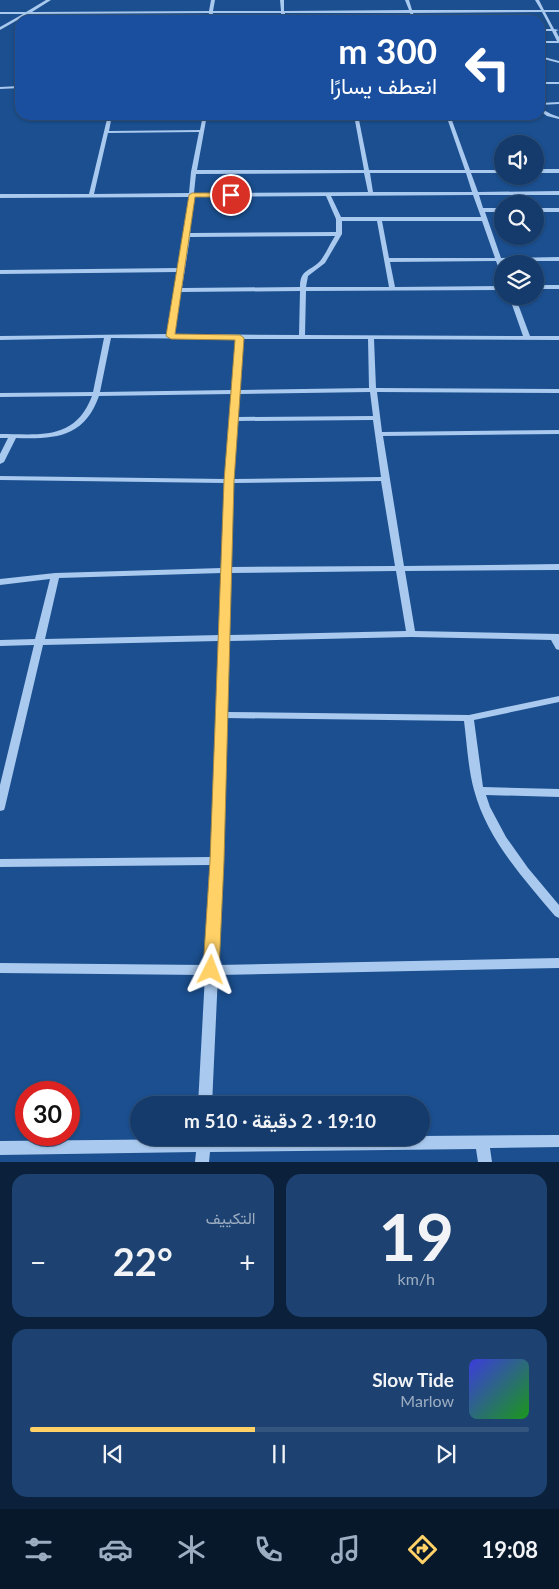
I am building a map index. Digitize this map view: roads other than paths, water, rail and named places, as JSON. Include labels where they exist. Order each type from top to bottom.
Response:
[{"type":"street","points":[[34,9],[36,0]]},
{"type":"street","points":[[23,15],[49,0]]},
{"type":"street","points":[[210,12],[213,0]]},
{"type":"street","points":[[282,0],[282,15]]},
{"type":"street","points":[[407,0],[412,15]]},
{"type":"street","points":[[537,0],[559,41],[545,42]]},
{"type":"street","points":[[0,13],[559,11]]},
{"type":"street","points":[[0,29],[15,20]]},
{"type":"street","points":[[545,30],[559,30]]},
{"type":"street","points":[[545,58],[559,62]]},
{"type":"street","points":[[545,83],[559,82]]},
{"type":"street","points":[[0,88],[15,87]]},
{"type":"street","points":[[545,104],[559,104]]},
{"type":"street","points":[[545,112],[559,118]]},
{"type":"street","points":[[91,195],[109,120]]},
{"type":"street","points":[[171,336],[187,235],[194,172],[204,120]]},
{"type":"street","points":[[357,120],[371,194]]},
{"type":"street","points":[[450,120],[497,255]]},
{"type":"street","points":[[106,132],[202,131]]},
{"type":"street","points":[[544,171],[559,170]]},
{"type":"street","points":[[194,172],[494,171]]},
{"type":"street","points":[[0,196],[559,193]]},
{"type":"street","points":[[302,337],[302,289],[305,275],[322,263],[339,234],[339,219],[328,194]]},
{"type":"street","points":[[482,210],[494,210]]},
{"type":"street","points":[[544,210],[559,210]]},
{"type":"street","points":[[339,219],[484,219]]},
{"type":"street","points":[[379,219],[392,288]]},
{"type":"street","points":[[187,235],[339,234]]},
{"type":"street","points":[[544,259],[559,259]]},
{"type":"street","points":[[388,260],[494,260]]},
{"type":"street","points":[[0,272],[182,270]]},
{"type":"street","points":[[544,287],[559,287]]},
{"type":"street","points":[[177,290],[494,288]]},
{"type":"street","points":[[515,305],[527,337]]},
{"type":"street","points":[[0,436],[43,435],[62,432],[75,427],[84,419],[96,393],[108,336]]},
{"type":"street","points":[[0,338],[171,336],[240,338],[559,338]]},
{"type":"street","points":[[371,337],[372,390],[384,479],[411,634]]},
{"type":"street","points":[[205,1096],[217,861],[221,715],[228,570],[229,481],[240,338]]},
{"type":"street","points":[[0,395],[372,390],[559,391]]},
{"type":"street","points":[[234,419],[376,418]]},
{"type":"street","points":[[379,434],[559,432]]},
{"type":"street","points":[[0,462],[13,436]]},
{"type":"street","points":[[0,478],[229,481],[384,479]]},
{"type":"street","points":[[0,582],[55,576],[228,570],[559,567]]},
{"type":"street","points":[[1,801],[55,576]]},
{"type":"street","points":[[0,643],[411,634],[557,637],[559,647]]},
{"type":"street","points":[[221,715],[469,718],[559,699]]},
{"type":"street","points":[[469,718],[479,791],[492,821],[513,857],[559,913]]},
{"type":"street","points":[[479,791],[559,793]]},
{"type":"street","points":[[0,863],[217,861]]},
{"type":"street","points":[[0,968],[211,970],[559,963]]},
{"type":"street","points":[[430,1142],[559,1141]]},
{"type":"street","points":[[482,1142],[485,1162]]},
{"type":"street","points":[[0,1148],[130,1144]]},
{"type":"street","points":[[202,1162],[204,1146]]}]
